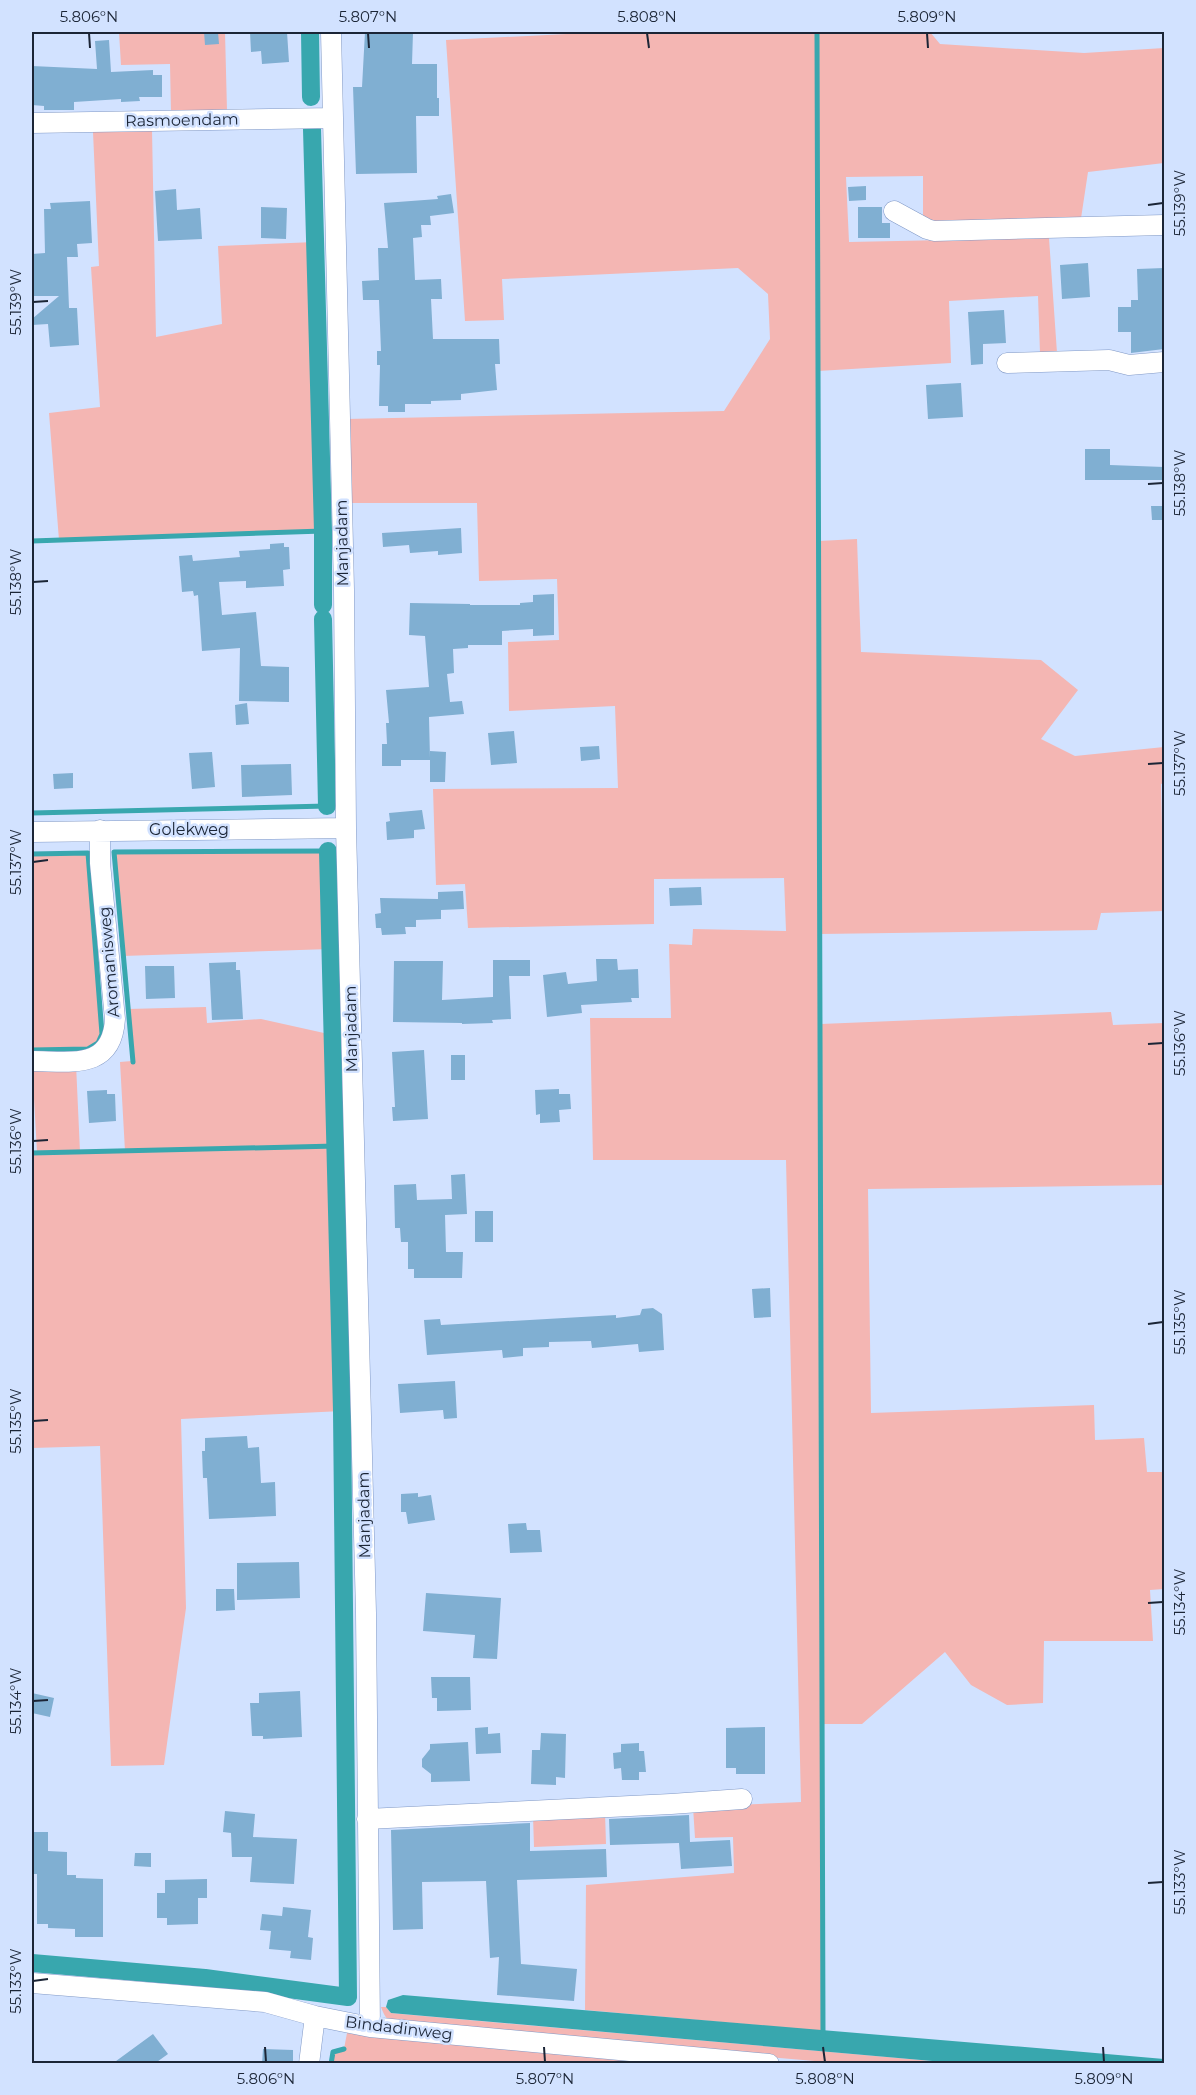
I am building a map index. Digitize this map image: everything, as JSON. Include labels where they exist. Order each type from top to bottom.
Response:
[{"type":"street","name":"Manjadam","points":[[331,32],[344,590],[346,828],[366,1613],[370,2027]]},
{"type":"street","name":"Rasmoendam","points":[[32,123],[333,118]]},
{"type":"street","points":[[894,211],[934,231],[1164,225]]},
{"type":"street","points":[[1007,363],[1109,360],[1129,365],[1164,362]]},
{"type":"street","name":"Golekweg","points":[[32,832],[346,828]]},
{"type":"street","name":"Aromanisweg","points":[[32,1060],[92,1059],[101,1055],[115,1035],[99,863],[100,830]]},
{"type":"street","points":[[368,1819],[742,1798]]},
{"type":"street","name":"Bindadinweg","points":[[32,1983],[265,2002],[315,2016],[370,2027],[769,2064]]},
{"type":"street","points":[[309,2064],[315,2016]]},
{"type":"shaded area","points":[[119,32],[225,32],[227,111],[171,113],[170,64],[121,65]]},
{"type":"shaded area","points":[[606,32],[930,32],[940,44],[1084,53],[1164,48],[1164,163],[1088,172],[1080,225],[941,229],[923,217],[923,176],[846,177],[849,242],[1049,238],[1057,353],[1040,353],[1038,296],[949,301],[951,363],[818,371],[819,541],[857,539],[861,652],[1041,660],[1078,690],[1041,739],[1075,756],[1164,747],[1164,783],[1161,784],[1164,911],[1101,913],[1097,930],[820,934],[821,1024],[1111,1012],[1113,1025],[1164,1023],[1164,1185],[868,1189],[871,1413],[1094,1405],[1095,1440],[1144,1438],[1147,1472],[1164,1472],[1164,1589],[1150,1590],[1153,1641],[1044,1641],[1043,1703],[1007,1705],[971,1685],[945,1652],[862,1724],[822,1724],[823,2031],[585,2010],[586,1885],[734,1873],[733,1837],[695,1838],[693,1807],[801,1802],[786,1160],[593,1160],[590,1018],[671,1018],[669,944],[692,945],[693,929],[786,931],[784,878],[654,879],[654,924],[468,928],[465,884],[436,885],[433,789],[618,788],[615,706],[509,711],[508,642],[559,640],[557,579],[479,581],[477,503],[348,503],[346,419],[724,411],[770,339],[768,294],[738,268],[502,279],[504,320],[465,321],[446,40]]},
{"type":"shaded area","points":[[152,130],[156,337],[222,324],[218,246],[315,242],[323,531],[59,540],[49,413],[100,407],[91,267],[99,266],[93,132]]},
{"type":"shaded area","points":[[328,851],[330,949],[123,956],[114,852]]},
{"type":"shaded area","points":[[88,853],[102,1034],[98,1043],[88,1049],[32,1050],[32,854]]},
{"type":"shaded area","points":[[206,1007],[207,1023],[261,1019],[333,1035],[342,1411],[181,1419],[186,1608],[164,1765],[111,1766],[100,1446],[32,1448],[32,1153],[37,1152],[32,1063],[76,1064],[80,1152],[125,1151],[120,1062],[132,1061],[128,1009]]},
{"type":"shaded area","points":[[605,1813],[606,1844],[534,1847],[533,1816]]},
{"type":"shaded area","points":[[403,1995],[1164,2059],[1164,2063],[955,2063],[391,2013],[386,2007],[388,2000]]},
{"type":"shaded area","points":[[381,2007],[386,2007],[391,2013],[401,2014],[955,2063],[838,2063],[400,2025],[388,2019]]},
{"type":"shaded area","points":[[347,2033],[661,2061],[661,2064],[331,2064],[333,2052],[344,2049]]},
{"type":"building","points":[[204,32],[218,32],[219,44],[205,45]]},
{"type":"building","points":[[250,32],[287,32],[289,62],[262,64],[261,51],[251,52]]},
{"type":"building","points":[[365,32],[413,32],[412,64],[437,64],[439,116],[416,116],[417,173],[356,174],[353,87],[362,87]]},
{"type":"building","points":[[109,40],[111,72],[153,70],[153,75],[162,75],[162,97],[139,97],[140,101],[121,102],[121,99],[74,102],[74,110],[44,110],[44,106],[32,105],[32,66],[97,69],[95,41]]},
{"type":"building","points":[[866,186],[866,200],[849,201],[848,187]]},
{"type":"building","points":[[176,189],[177,210],[200,208],[202,239],[158,241],[155,191]]},
{"type":"building","points":[[451,194],[454,213],[430,216],[431,225],[421,225],[422,237],[413,238],[415,280],[441,279],[442,299],[431,299],[433,339],[499,339],[500,364],[495,364],[497,390],[461,394],[461,400],[431,401],[431,404],[405,404],[405,412],[388,412],[388,406],[379,406],[380,365],[377,365],[377,351],[381,351],[379,300],[363,300],[362,281],[379,280],[378,248],[388,248],[384,203],[438,199],[437,196]]},
{"type":"building","points":[[90,201],[92,243],[77,244],[78,257],[67,257],[69,308],[77,308],[79,345],[50,347],[48,324],[32,325],[32,319],[59,296],[32,296],[32,254],[45,253],[44,209],[51,209],[50,203]]},
{"type":"building","points":[[261,207],[287,208],[286,239],[261,238]]},
{"type":"building","points":[[858,207],[882,207],[882,223],[890,223],[890,238],[858,238]]},
{"type":"building","points":[[1088,263],[1090,297],[1062,299],[1060,265]]},
{"type":"building","points":[[1164,268],[1164,349],[1131,353],[1131,332],[1118,332],[1118,307],[1131,307],[1131,300],[1138,300],[1137,269]]},
{"type":"building","points":[[1004,310],[1006,343],[983,344],[983,364],[971,365],[968,312]]},
{"type":"building","points":[[961,383],[963,417],[928,419],[926,385]]},
{"type":"building","points":[[1085,449],[1110,449],[1110,465],[1164,467],[1164,480],[1085,480]]},
{"type":"building","points":[[1151,506],[1164,506],[1164,520],[1152,520]]},
{"type":"building","points":[[461,528],[462,553],[438,555],[438,551],[410,553],[409,545],[383,547],[382,533]]},
{"type":"building","points":[[284,543],[284,547],[289,547],[290,569],[283,570],[284,586],[246,588],[246,581],[219,582],[222,615],[256,612],[261,666],[289,667],[289,702],[239,701],[240,648],[202,651],[198,595],[194,596],[193,591],[182,592],[179,556],[192,555],[193,561],[240,557],[239,551],[270,549],[270,544]]},
{"type":"building","points":[[554,594],[554,635],[533,636],[533,629],[502,631],[502,645],[468,645],[468,648],[453,649],[454,673],[447,674],[450,702],[462,701],[464,714],[429,717],[430,758],[430,751],[446,752],[445,782],[430,782],[430,760],[401,760],[401,766],[382,766],[382,744],[387,744],[386,723],[389,723],[386,690],[429,687],[425,636],[409,635],[410,603],[520,605],[520,603],[533,602],[533,595]]},
{"type":"building","points":[[247,703],[249,724],[236,725],[235,705]]},
{"type":"building","points":[[514,731],[517,763],[491,765],[488,733]]},
{"type":"building","points":[[599,746],[600,759],[581,761],[580,747]]},
{"type":"building","points":[[212,752],[215,787],[192,789],[189,753]]},
{"type":"building","points":[[291,764],[292,795],[242,797],[241,765]]},
{"type":"building","points":[[73,773],[73,788],[54,789],[53,774]]},
{"type":"building","points":[[422,810],[425,829],[414,830],[414,838],[387,840],[386,822],[390,821],[389,813]]},
{"type":"building","points":[[701,887],[702,905],[670,906],[669,888]]},
{"type":"building","points":[[463,891],[464,909],[441,910],[441,919],[416,920],[416,927],[405,927],[406,934],[382,935],[381,928],[376,928],[375,914],[381,913],[380,898],[438,899],[438,892]]},
{"type":"building","points":[[596,959],[617,959],[618,970],[638,969],[639,998],[631,998],[632,1002],[581,1005],[582,1013],[547,1017],[543,975],[566,972],[568,984],[597,981]]},
{"type":"building","points":[[493,960],[530,960],[530,976],[509,976],[511,1019],[492,1020],[493,1023],[462,1024],[393,1022],[394,961],[443,961],[442,1000],[493,997]]},
{"type":"building","points":[[236,962],[236,970],[240,970],[243,1019],[212,1020],[209,963]]},
{"type":"building","points":[[145,966],[174,966],[175,998],[146,999]]},
{"type":"building","points":[[424,1050],[428,1119],[393,1121],[392,1107],[395,1107],[392,1052]]},
{"type":"building","points":[[451,1055],[465,1055],[465,1080],[451,1080]]},
{"type":"building","points":[[559,1089],[559,1094],[570,1094],[571,1109],[559,1110],[560,1122],[540,1123],[540,1114],[536,1115],[535,1090]]},
{"type":"building","points":[[107,1090],[107,1094],[115,1094],[116,1121],[89,1123],[87,1091]]},
{"type":"building","points":[[465,1174],[467,1214],[445,1215],[446,1252],[463,1252],[462,1278],[414,1278],[414,1269],[408,1269],[408,1242],[401,1242],[400,1228],[395,1228],[394,1185],[416,1184],[417,1200],[452,1199],[451,1175]]},
{"type":"building","points":[[475,1211],[493,1211],[493,1242],[475,1242]]},
{"type":"building","points":[[770,1288],[771,1317],[754,1318],[752,1289]]},
{"type":"building","points":[[653,1308],[662,1314],[664,1350],[639,1352],[638,1344],[592,1348],[591,1341],[549,1342],[549,1347],[523,1348],[523,1356],[503,1358],[502,1350],[427,1355],[424,1320],[440,1319],[441,1325],[616,1315],[616,1318],[640,1315],[642,1309]]},
{"type":"building","points":[[455,1381],[457,1418],[444,1419],[443,1410],[400,1413],[398,1384]]},
{"type":"building","points":[[247,1436],[248,1448],[259,1447],[261,1483],[275,1482],[276,1516],[209,1519],[207,1478],[203,1478],[202,1451],[205,1451],[205,1438]]},
{"type":"building","points":[[418,1493],[418,1497],[431,1495],[435,1520],[408,1524],[406,1512],[401,1512],[401,1494]]},
{"type":"building","points":[[526,1523],[527,1530],[540,1530],[542,1552],[510,1553],[508,1524]]},
{"type":"building","points":[[299,1562],[300,1598],[237,1600],[237,1563]]},
{"type":"building","points":[[216,1589],[234,1589],[235,1610],[216,1611]]},
{"type":"building","points":[[426,1593],[501,1598],[497,1659],[473,1658],[475,1635],[423,1631]]},
{"type":"building","points":[[431,1677],[470,1677],[471,1710],[437,1711],[437,1698],[432,1698]]},
{"type":"building","points":[[300,1691],[302,1737],[263,1739],[263,1736],[252,1736],[250,1703],[259,1703],[259,1693]]},
{"type":"building","points":[[32,1693],[54,1698],[50,1717],[32,1713]]},
{"type":"building","points":[[488,1727],[488,1734],[500,1733],[501,1753],[476,1754],[475,1728]]},
{"type":"building","points":[[765,1727],[765,1774],[736,1774],[736,1768],[726,1768],[726,1728]]},
{"type":"building","points":[[541,1733],[566,1734],[565,1778],[556,1777],[556,1785],[531,1784],[532,1750],[540,1750]]},
{"type":"building","points":[[468,1742],[470,1781],[431,1782],[431,1774],[422,1767],[422,1759],[430,1749],[430,1744]]},
{"type":"building","points":[[639,1743],[639,1751],[644,1751],[646,1772],[639,1772],[639,1780],[622,1780],[621,1768],[614,1769],[613,1753],[621,1752],[621,1744]]},
{"type":"building","points":[[225,1811],[255,1814],[253,1837],[297,1839],[294,1884],[250,1882],[252,1857],[232,1857],[231,1833],[223,1832]]},
{"type":"building","points":[[689,1815],[690,1842],[730,1840],[732,1866],[681,1869],[679,1843],[610,1845],[609,1819]]},
{"type":"building","points":[[530,1823],[530,1851],[606,1849],[607,1877],[517,1880],[521,1964],[577,1969],[574,2001],[497,1995],[499,1957],[490,1958],[486,1881],[422,1882],[423,1929],[393,1930],[391,1830]]},
{"type":"building","points":[[32,1832],[48,1832],[48,1851],[67,1852],[67,1875],[76,1875],[76,1878],[103,1879],[103,1937],[75,1937],[75,1929],[48,1928],[48,1924],[37,1924],[37,1874],[34,1874]]},
{"type":"building","points":[[135,1853],[151,1853],[151,1867],[134,1866]]},
{"type":"building","points":[[207,1879],[207,1898],[198,1898],[198,1924],[167,1925],[167,1918],[157,1918],[157,1893],[165,1893],[165,1880]]},
{"type":"building","points":[[283,1907],[311,1910],[308,1937],[313,1938],[311,1960],[290,1958],[291,1951],[269,1949],[271,1931],[260,1930],[262,1914],[282,1916]]},
{"type":"building","points":[[153,2034],[168,2054],[154,2064],[112,2064]]},
{"type":"building","points":[[263,2049],[293,2050],[293,2064],[262,2064]]},
{"type":"waterway","points":[[310,32],[311,97]]},
{"type":"waterway","points":[[817,32],[823,2036]]},
{"type":"waterway","points":[[312,129],[323,605]]},
{"type":"waterway","points":[[32,541],[323,531]]},
{"type":"waterway","points":[[323,619],[327,806]]},
{"type":"waterway","points":[[32,813],[327,806]]},
{"type":"waterway","points":[[133,1062],[114,852],[328,851]]},
{"type":"waterway","points":[[32,1963],[205,1978],[348,1997],[342,1411],[328,851]]},
{"type":"waterway","points":[[32,854],[88,853],[102,1034],[98,1043],[88,1049],[32,1050]]},
{"type":"waterway","points":[[32,1153],[336,1146]]},
{"type":"waterway","points":[[331,2064],[333,2052],[344,2049]]}]
